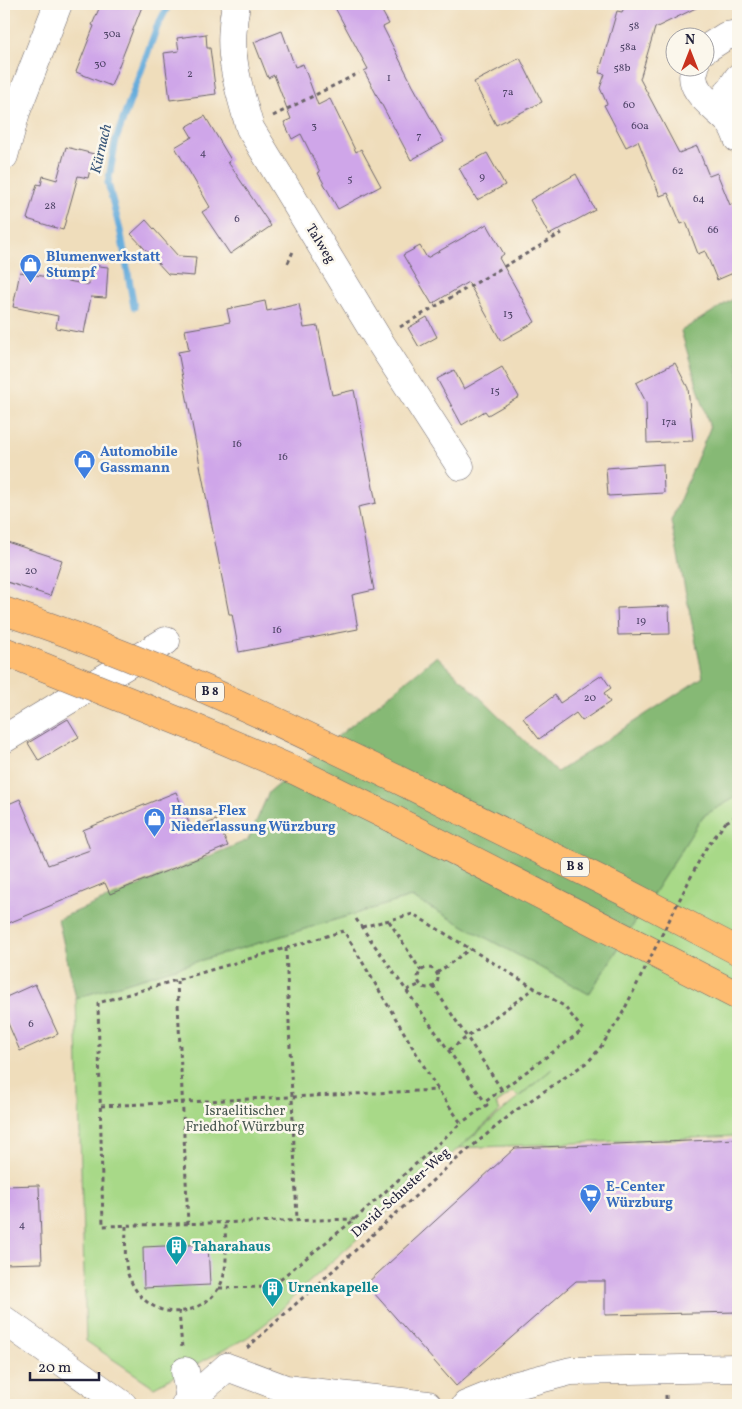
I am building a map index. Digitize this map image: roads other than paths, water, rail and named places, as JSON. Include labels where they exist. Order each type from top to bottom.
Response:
[{"type":"highway","name":"B 8","points":[[4,611],[118,653],[209,691],[315,739],[623,891],[738,951]]},
{"type":"highway","points":[[4,651],[298,772],[738,996]]},
{"type":"street","points":[[4,156],[16,112],[58,4]]},
{"type":"street","name":"Talweg","points":[[236,4],[232,28],[234,60],[241,97],[250,128],[378,340],[460,466]]},
{"type":"street","points":[[714,44],[726,36],[738,34]]},
{"type":"street","points":[[694,78],[696,90],[732,125],[738,139]]},
{"type":"street","points":[[717,110],[738,78]]},
{"type":"street","points":[[4,738],[166,641]]},
{"type":"street","points":[[4,1320],[123,1405]]},
{"type":"street","points":[[187,1402],[227,1367],[286,1389],[428,1405]]},
{"type":"street","points":[[466,1405],[513,1386],[571,1371],[738,1368]]},
{"type":"street","points":[[185,1371],[187,1402]]},
{"type":"waterway","name":"Kürnach","points":[[134,307],[121,234],[108,183],[116,139],[157,27],[169,4]]},
{"type":"place","name":"Blumenwerkstatt Stumpf","points":[[30,284]]},
{"type":"place","name":"Automobile Gassmann","points":[[84,479]]},
{"type":"place","name":"Hansa-Flex Niederlassung Würzburg","points":[[155,838]]},
{"type":"place","name":"E-Center Würzburg","points":[[590,1214]]},
{"type":"place","name":"Taharahaus","points":[[176,1266]]},
{"type":"place","name":"Urnenkapelle","points":[[272,1307]]},
{"type":"park label","name":"Israelitischer Friedhof Würzburg","points":[[245,1120]]}]
